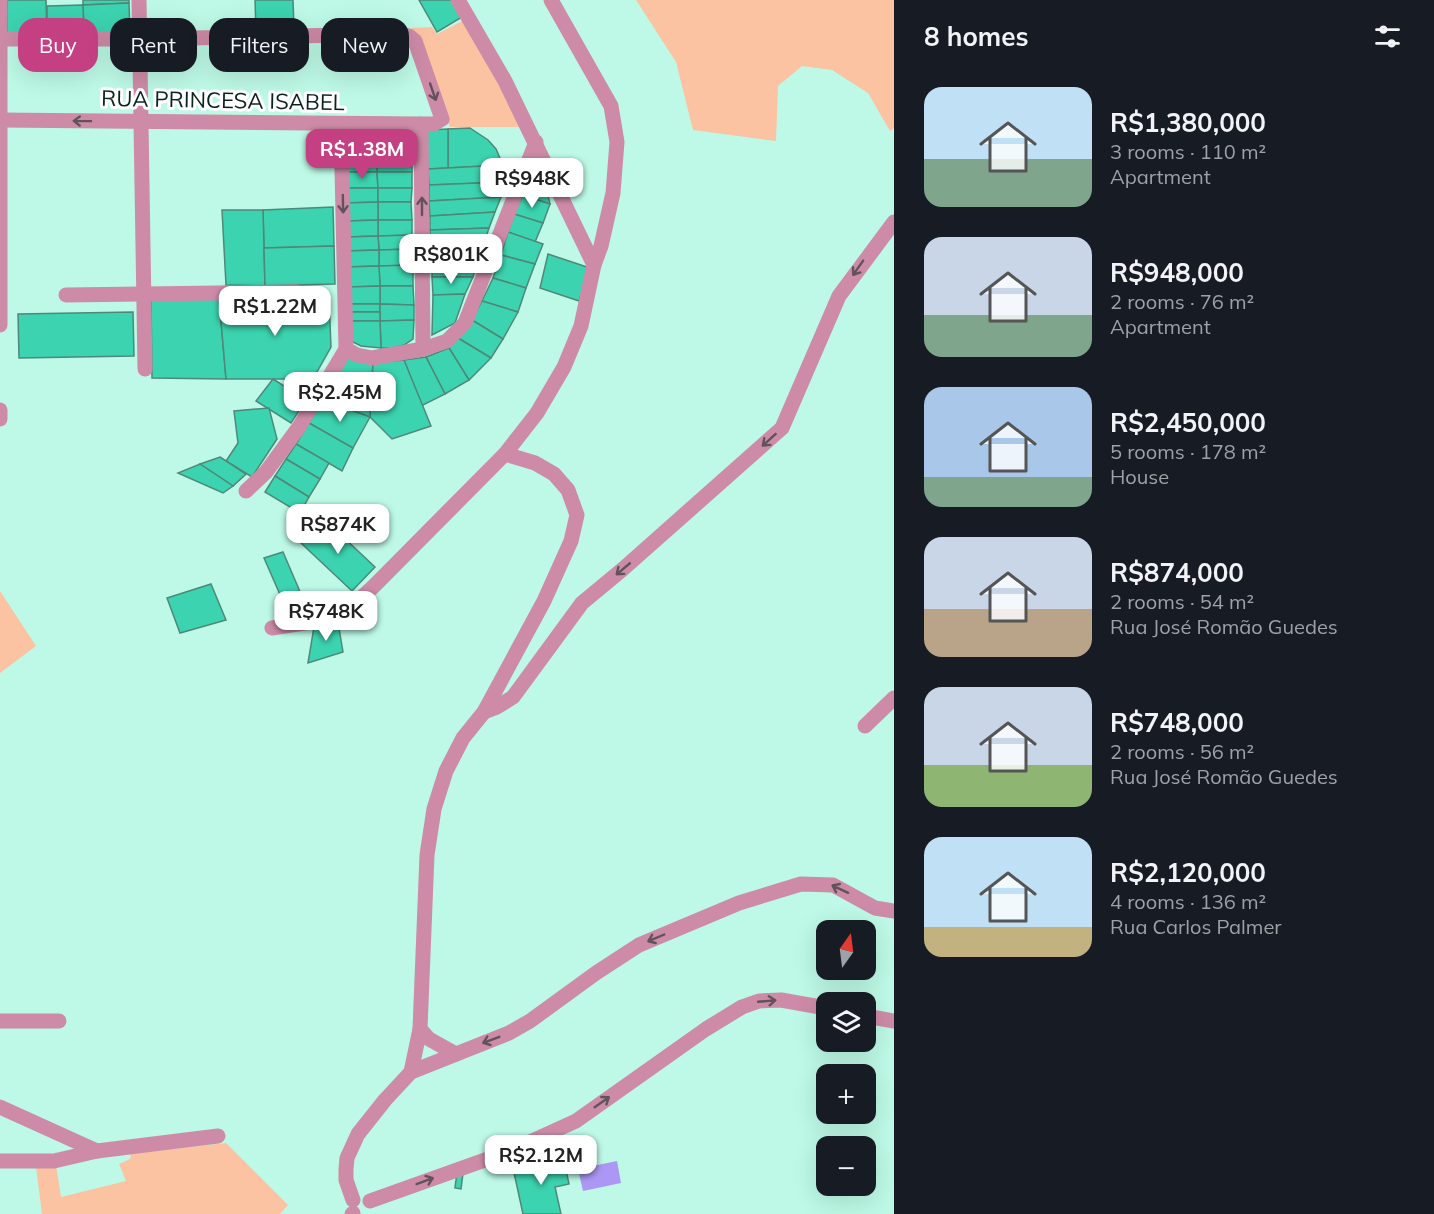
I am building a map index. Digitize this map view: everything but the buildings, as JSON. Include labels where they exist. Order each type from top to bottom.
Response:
[{"type":"street","points":[[0,0],[0,325]]},
{"type":"street","points":[[139,0],[139,18]]},
{"type":"street","points":[[458,0],[505,81],[594,265]]},
{"type":"street","points":[[272,628],[344,614],[505,454],[537,413],[564,367],[581,326],[594,265],[602,246],[613,193],[617,142],[611,106],[551,0]]},
{"type":"street","name":"RUA PRINCESA ISABEL","points":[[1,120],[434,124],[442,119],[415,41],[409,36],[401,34],[197,38]]},
{"type":"street","points":[[1,39],[110,39]]},
{"type":"street","points":[[140,72],[145,369]]},
{"type":"street","points":[[246,491],[266,472],[299,427],[346,350],[341,124]]},
{"type":"street","points":[[421,124],[423,349]]},
{"type":"street","points":[[346,350],[372,358],[423,349],[447,341],[465,323],[536,142]]},
{"type":"street","points":[[484,712],[513,697],[582,603],[782,428],[839,296],[894,222]]},
{"type":"street","points":[[66,295],[144,292],[297,292]]},
{"type":"street","points":[[0,410],[0,418]]},
{"type":"street","points":[[411,1072],[420,1029],[427,855],[434,809],[446,771],[463,738],[484,712],[560,567],[571,541],[577,515],[568,490],[554,474],[535,463],[505,454]]},
{"type":"street","points":[[865,726],[894,698]]},
{"type":"street","points":[[816,1006],[781,1000],[759,1001],[742,1007],[706,1029],[576,1121],[510,1151],[359,1207],[346,1180],[347,1158],[358,1134],[411,1072],[531,1022],[596,973],[639,945],[739,903],[801,884],[833,885],[875,908],[894,911]]},
{"type":"street","points":[[876,1018],[894,1021]]},
{"type":"street","points":[[0,1021],[59,1021]]},
{"type":"street","points":[[420,1029],[429,1039],[456,1054]]},
{"type":"street","points":[[0,1107],[97,1151]]},
{"type":"street","points":[[0,1161],[54,1161],[97,1151],[218,1136]]},
{"type":"shaded area","points":[[636,0],[894,0],[894,128],[890,131],[868,93],[832,70],[802,66],[778,86],[776,141],[693,130],[676,62]]},
{"type":"shaded area","points":[[466,19],[525,127],[450,127],[412,28],[432,27],[437,34]]},
{"type":"shaded area","points":[[0,591],[36,646],[0,673]]},
{"type":"shaded area","points":[[226,1143],[288,1205],[280,1214],[42,1214],[36,1167],[56,1165],[61,1197],[126,1181],[119,1164],[130,1159],[131,1154]]},
{"type":"shaded area","points":[[617,1161],[621,1183],[583,1191],[578,1169]]}]
